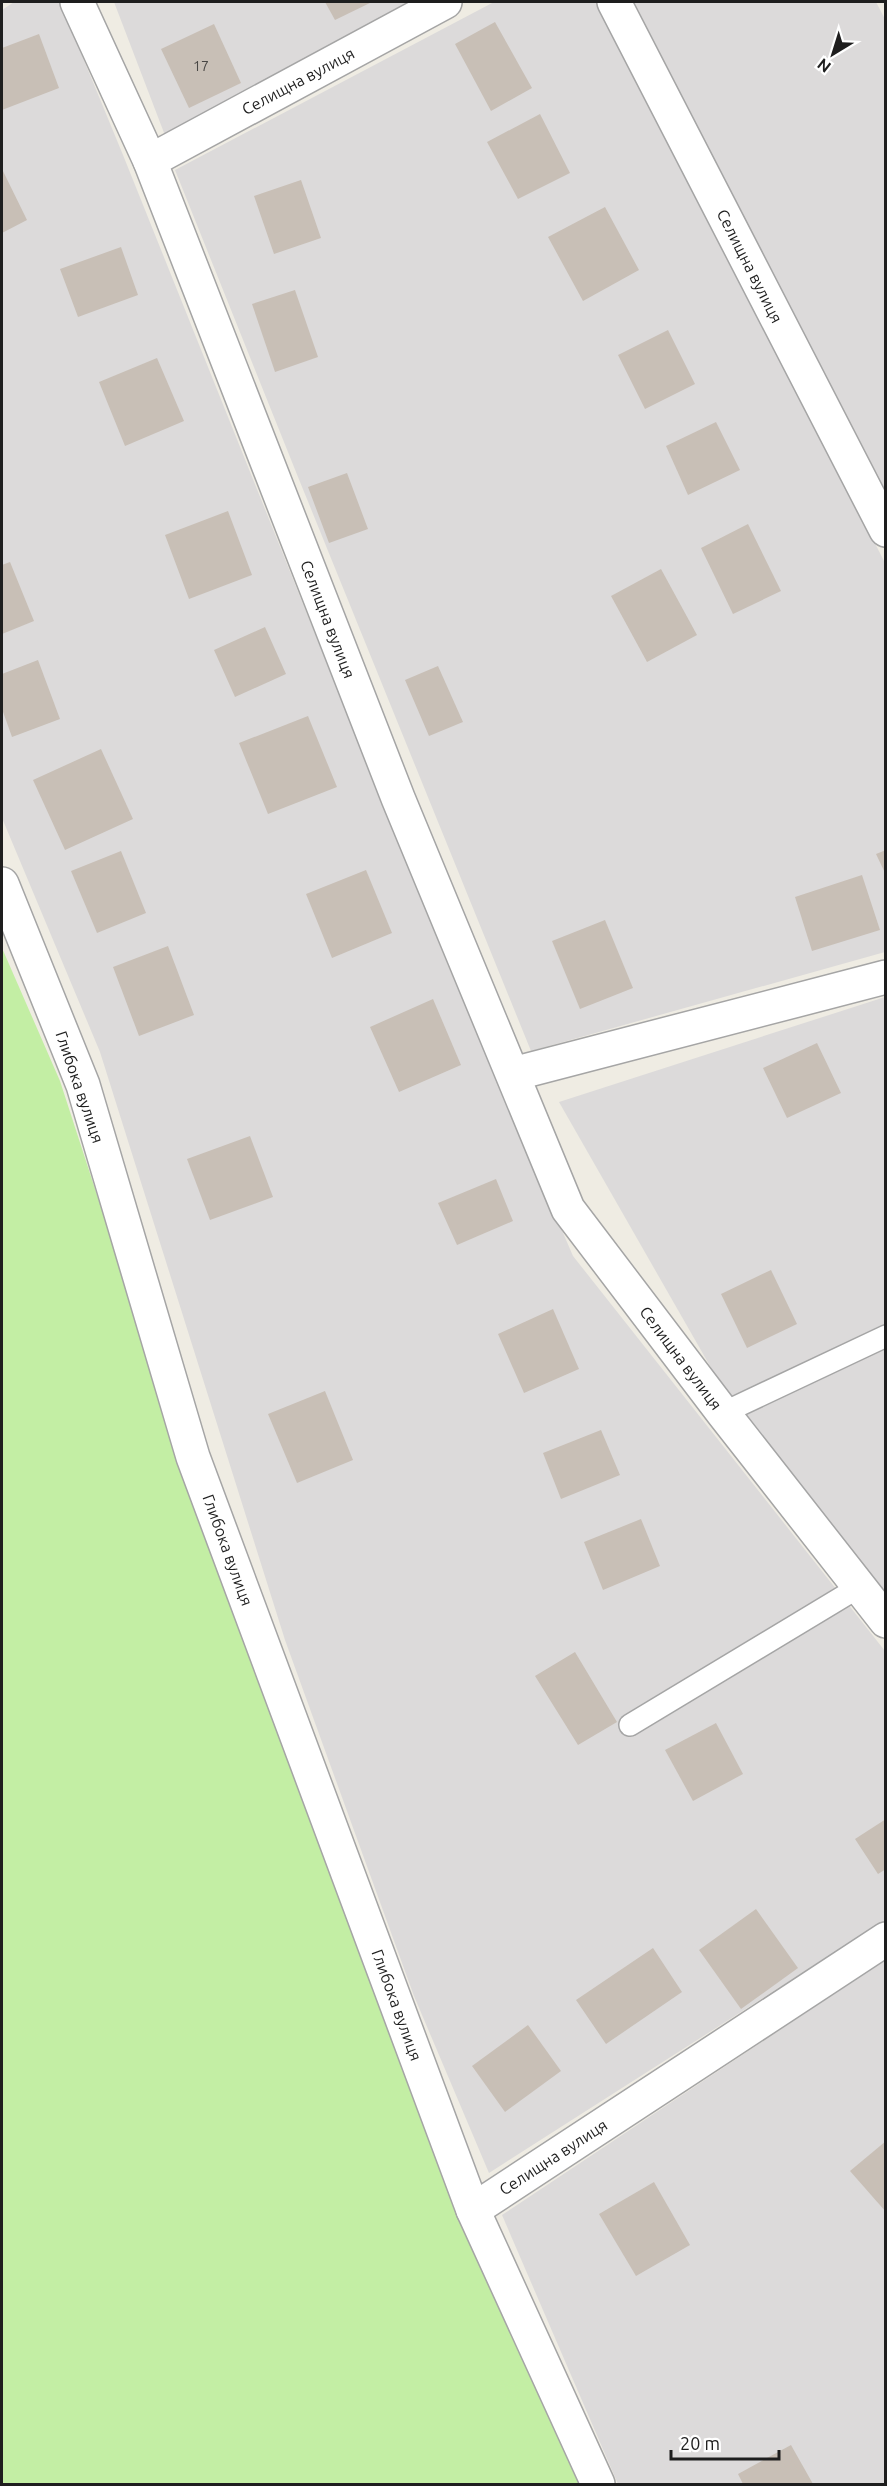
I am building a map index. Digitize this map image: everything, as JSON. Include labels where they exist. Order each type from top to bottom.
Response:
[{"type":"street","name":"Селищна вулиця","points":[[77,2],[150,161],[398,798],[568,1209],[885,1621]]},
{"type":"street","name":"Селищна вулиця","points":[[150,161],[445,2]]},
{"type":"street","name":"Селищна вулиця","points":[[614,2],[885,530]]},
{"type":"street","name":"Глибока вулиця","points":[[2,884],[82,1085],[193,1457],[473,2210]]},
{"type":"street","points":[[513,1074],[885,977]]},
{"type":"street","name":"Селищна вулиця","points":[[473,2210],[885,1939]]},
{"type":"street","points":[[473,2210],[598,2484]]},
{"type":"lane","points":[[723,1413],[885,1336]]},
{"type":"lane","points":[[630,1725],[859,1587]]},
{"type":"shaded area","points":[[14,2],[60,2],[449,968],[573,1256],[885,1651],[885,1920],[489,2173],[414,1996],[285,1640],[100,1052],[2,818],[2,10]]},
{"type":"shaded area","points":[[114,2],[411,2],[166,138]]},
{"type":"shaded area","points":[[494,2],[600,2],[885,563],[885,952],[531,1051],[175,170]]},
{"type":"shaded area","points":[[630,2],[876,2],[886,21],[885,492]]},
{"type":"shaded area","points":[[885,997],[885,1597],[718,1380],[559,1102]]},
{"type":"shaded area","points":[[885,1960],[885,2484],[618,2484],[502,2215]]},
{"type":"green space","points":[[2,948],[60,1081],[233,1614],[487,2263],[580,2484],[2,2484]]},
{"type":"building","points":[[325,2],[372,2],[335,20]]},
{"type":"building","points":[[495,22],[532,88],[491,111],[455,44]]},
{"type":"building","points":[[214,24],[241,83],[189,108],[161,49]]},
{"type":"building","points":[[39,34],[59,88],[2,110],[2,48]]},
{"type":"building","points":[[540,114],[570,173],[518,199],[487,142]]},
{"type":"building","points":[[2,169],[27,220],[2,233]]},
{"type":"building","points":[[301,180],[321,238],[274,254],[254,196]]},
{"type":"building","points":[[605,207],[639,270],[583,301],[548,237]]},
{"type":"building","points":[[121,247],[138,295],[78,317],[60,269]]},
{"type":"building","points":[[295,290],[318,357],[275,372],[252,304]]},
{"type":"building","points":[[668,330],[695,384],[645,409],[618,355]]},
{"type":"building","points":[[157,358],[184,421],[125,446],[99,382]]},
{"type":"building","points":[[716,422],[740,470],[688,495],[666,446]]},
{"type":"building","points":[[347,473],[368,529],[329,543],[308,487]]},
{"type":"building","points":[[228,511],[252,575],[189,599],[165,535]]},
{"type":"building","points":[[748,524],[781,591],[733,614],[701,548]]},
{"type":"building","points":[[10,562],[34,621],[2,634],[2,565]]},
{"type":"building","points":[[661,569],[697,635],[647,662],[611,596]]},
{"type":"building","points":[[265,627],[286,674],[235,697],[214,650]]},
{"type":"building","points":[[38,660],[60,719],[12,737],[2,709],[2,674]]},
{"type":"building","points":[[438,666],[463,722],[429,736],[405,680]]},
{"type":"building","points":[[308,716],[337,787],[268,814],[239,743]]},
{"type":"building","points":[[101,749],[133,819],[65,850],[33,780]]},
{"type":"building","points":[[886,850],[886,875],[876,854]]},
{"type":"building","points":[[121,851],[146,913],[97,933],[71,871]]},
{"type":"building","points":[[366,870],[392,933],[332,958],[306,894]]},
{"type":"building","points":[[862,875],[880,930],[812,951],[795,897]]},
{"type":"building","points":[[605,920],[633,988],[580,1009],[552,941]]},
{"type":"building","points":[[168,946],[194,1015],[139,1036],[113,967]]},
{"type":"building","points":[[433,999],[461,1065],[399,1092],[370,1027]]},
{"type":"building","points":[[817,1043],[841,1093],[787,1118],[763,1068]]},
{"type":"building","points":[[250,1136],[273,1197],[210,1220],[187,1159]]},
{"type":"building","points":[[496,1179],[513,1221],[457,1245],[438,1203]]},
{"type":"building","points":[[771,1270],[797,1324],[747,1348],[721,1294]]},
{"type":"building","points":[[553,1309],[579,1369],[524,1393],[498,1334]]},
{"type":"building","points":[[325,1391],[353,1460],[297,1483],[268,1414]]},
{"type":"building","points":[[601,1430],[620,1475],[561,1499],[543,1453]]},
{"type":"building","points":[[641,1519],[660,1566],[603,1590],[584,1542]]},
{"type":"building","points":[[575,1652],[617,1722],[578,1745],[535,1676]]},
{"type":"building","points":[[716,1723],[743,1774],[693,1801],[665,1750]]},
{"type":"building","points":[[886,1819],[886,1869],[878,1874],[855,1839]]},
{"type":"building","points":[[756,1909],[798,1968],[741,2009],[699,1950]]},
{"type":"building","points":[[653,1948],[682,1992],[606,2044],[576,2000]]},
{"type":"building","points":[[528,2025],[561,2071],[505,2112],[472,2066]]},
{"type":"building","points":[[886,2141],[886,2212],[850,2171]]},
{"type":"building","points":[[654,2182],[690,2245],[636,2276],[599,2214]]},
{"type":"building","points":[[791,2445],[813,2484],[743,2484],[738,2474]]}]
